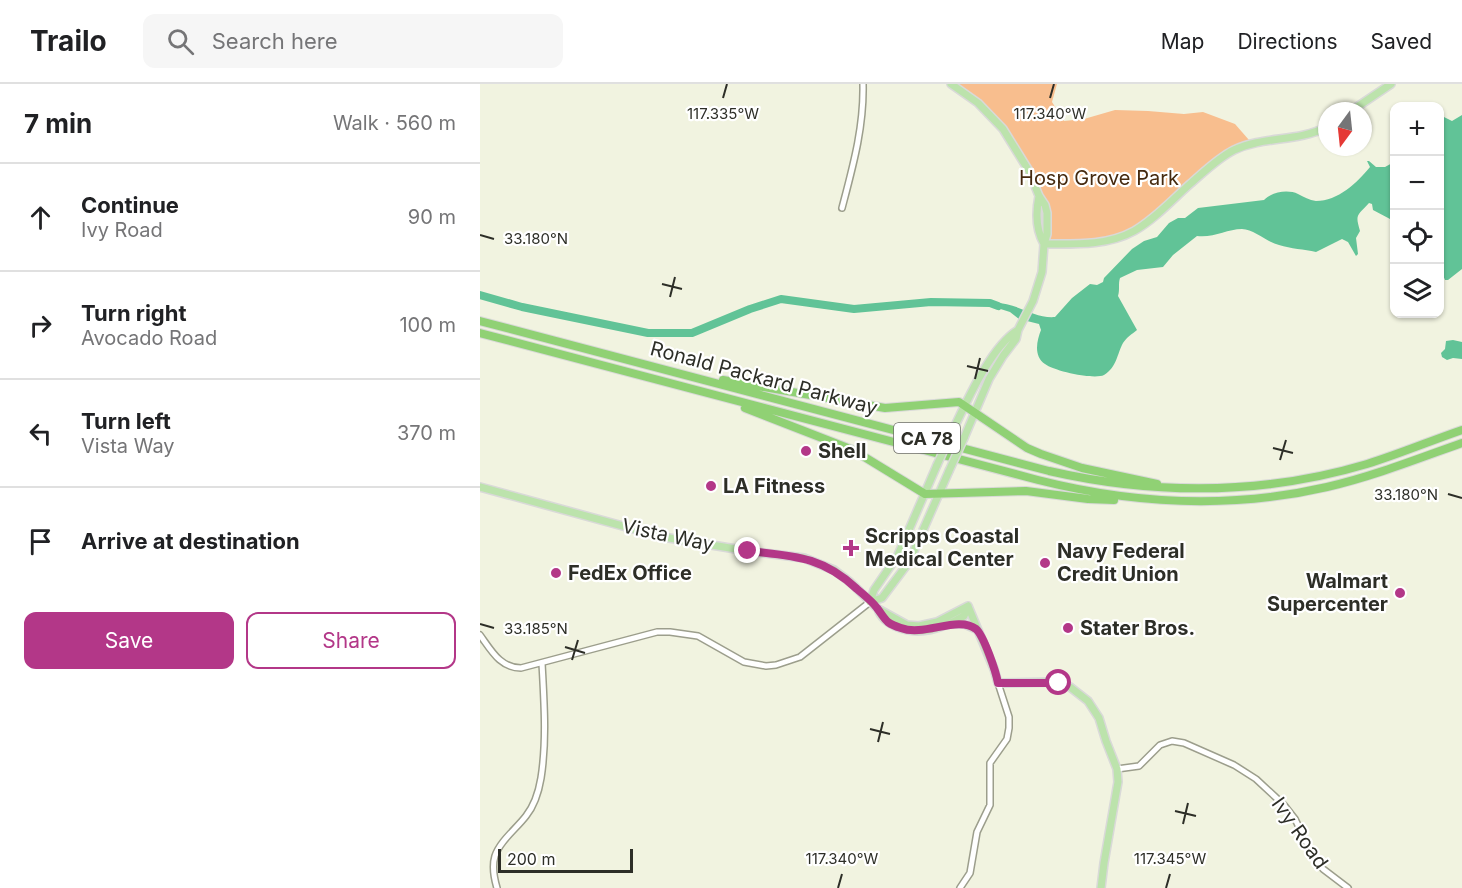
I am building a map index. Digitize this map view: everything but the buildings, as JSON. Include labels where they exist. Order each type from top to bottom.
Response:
[{"type":"highway","name":"Ronald Packard Parkway","points":[[480,321],[1049,471],[1128,486],[1191,489],[1272,484],[1366,464],[1462,430]]},
{"type":"highway","name":"Ronald Packard Parkway","points":[[480,333],[1067,488],[1158,501],[1252,498],[1316,489],[1403,465],[1462,443]]},
{"type":"highway","points":[[666,369],[870,406],[909,407],[959,402],[1027,448],[1059,461],[1125,478],[1191,489]]},
{"type":"highway","points":[[676,384],[775,418],[840,444],[925,494],[1026,490],[1088,499],[1158,501]]},
{"type":"main road","points":[[870,602],[882,598],[903,572],[976,413],[989,379],[1016,339],[1041,280],[1047,234],[1045,205],[1029,171],[1003,129],[978,103],[951,84]]},
{"type":"main road","points":[[1364,102],[1391,84]]},
{"type":"main road","points":[[1044,244],[1079,244],[1119,238],[1149,220],[1216,162],[1231,152],[1249,144],[1304,136],[1318,130]]},
{"type":"main road","points":[[870,602],[874,590],[898,555],[952,432],[975,386],[994,356],[1011,334],[1018,330]]},
{"type":"main road","name":"Vista Way","points":[[480,487],[663,537],[804,558],[834,570],[878,609],[895,620],[914,626],[937,622],[968,606]]},
{"type":"main road","points":[[949,624],[964,616],[968,606]]},
{"type":"main road","points":[[968,606],[998,683],[1054,682],[1064,684],[1092,705],[1098,714],[1118,769],[1118,782],[1101,888]]},
{"type":"main road","name":"Vista Way","points":[[878,609],[881,617],[888,622],[911,632],[949,624]]},
{"type":"main road","points":[[949,624],[964,624],[978,630]]},
{"type":"street","points":[[842,208],[859,147],[863,84]]},
{"type":"street","points":[[480,635],[502,663],[513,668],[542,663],[657,632],[698,636],[735,658],[750,663],[776,665],[800,657],[870,602]]},
{"type":"street","points":[[497,888],[494,857],[501,845],[528,814],[535,800],[541,778],[545,725],[542,663]]},
{"type":"street","points":[[960,888],[970,873],[977,832],[990,805],[990,763],[1006,739],[1009,728],[1009,717],[998,683]]},
{"type":"street","name":"Ivy Road","points":[[1118,769],[1139,765],[1160,745],[1172,741],[1184,743],[1234,765],[1256,779],[1284,805],[1294,819],[1314,858],[1323,869],[1348,888]]},
{"type":"green space","name":"Hosp Grove Park","points":[[954,84],[1057,84],[1052,102],[1064,121],[1084,119],[1115,110],[1184,114],[1203,112],[1235,124],[1249,140],[1216,159],[1149,217],[1128,231],[1108,238],[1046,242],[1043,204],[1009,134]]},
{"type":"shaded area","points":[[1462,115],[1462,269],[1445,280],[1444,117],[1452,121]]},
{"type":"shaded area","points":[[1367,161],[1376,167],[1390,164],[1390,219],[1373,210],[1372,204],[1369,203],[1357,218],[1360,231],[1356,238],[1358,254],[1356,256],[1348,242],[1342,239],[1316,252],[1274,243],[1256,233],[1236,229],[1209,236],[1197,236],[1173,255],[1163,267],[1137,270],[1120,278],[1118,296],[1137,330],[1125,341],[1114,364],[1104,375],[1074,374],[1045,364],[1037,352],[1041,330],[1039,324],[1019,319],[1010,312],[991,306],[990,303],[1007,304],[1039,315],[1055,317],[1072,298],[1090,284],[1097,285],[1103,282],[1104,278],[1132,249],[1144,241],[1157,237],[1169,223],[1178,218],[1185,218],[1198,208],[1264,200],[1280,192],[1294,192],[1316,201],[1324,200],[1346,190],[1370,167]]},
{"type":"shaded area","points":[[1446,341],[1462,342],[1462,359],[1447,360],[1442,357],[1441,353],[1445,349]]},
{"type":"waterway","points":[[480,295],[522,307],[648,333],[692,333],[781,299],[854,309],[931,302],[990,303],[998,306]]},
{"type":"place","name":"Shell","points":[[806,451]]},
{"type":"place","name":"LA Fitness","points":[[711,486]]},
{"type":"place","name":"Scripps Coastal Medical Center","points":[[851,548]]},
{"type":"place","name":"Navy Federal Credit Union","points":[[1045,563]]},
{"type":"place","name":"FedEx Office","points":[[556,573]]},
{"type":"place","name":"Walmart Supercenter","points":[[1400,593]]},
{"type":"place","name":"Stater Bros.","points":[[1068,628]]},
{"type":"route","points":[[748,551],[794,555],[834,570],[878,609],[881,617],[899,628],[911,632],[949,624],[964,624],[978,630],[998,683],[1046,681],[1059,683]]}]
